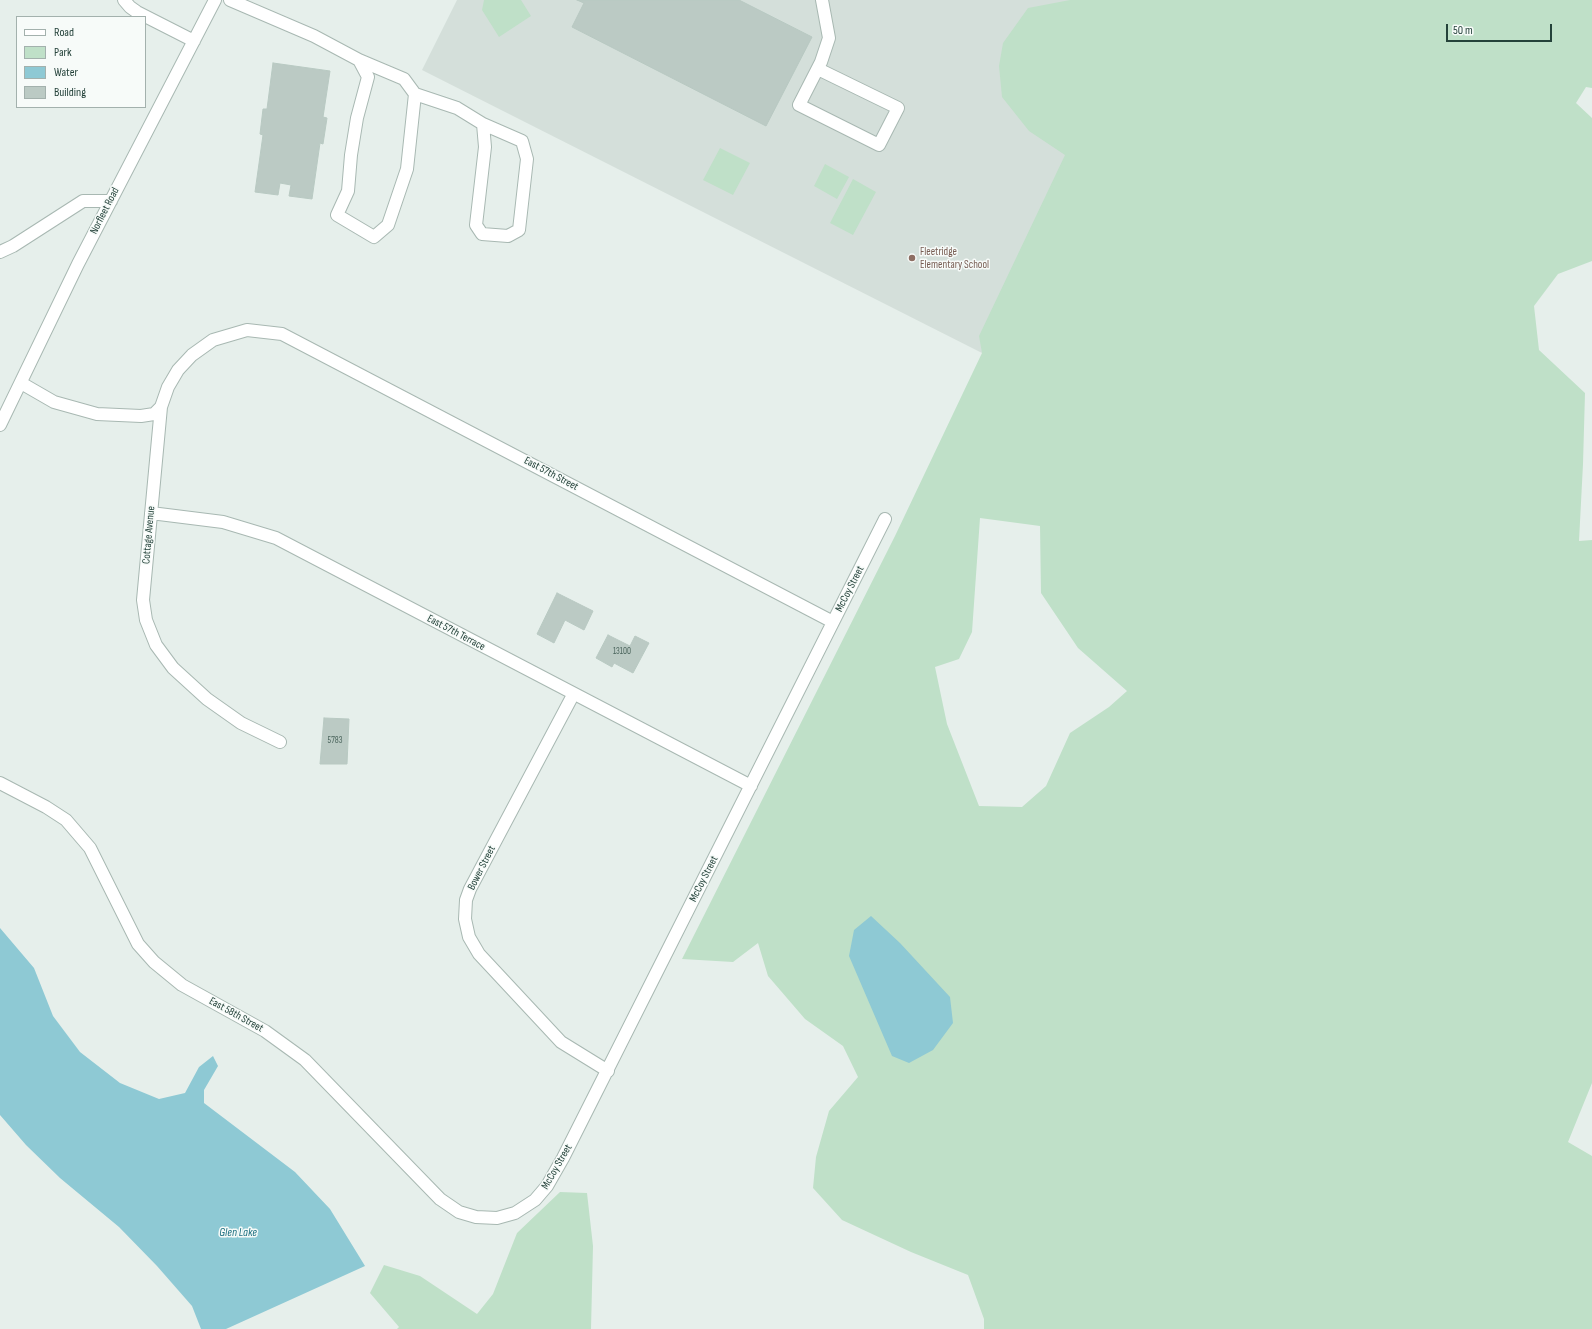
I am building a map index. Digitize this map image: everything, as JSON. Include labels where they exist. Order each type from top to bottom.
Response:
[{"type":"street","points":[[124,0],[130,8],[144,16]]},
{"type":"street","name":"Norfleet Road","points":[[0,425],[78,264],[215,0]]},
{"type":"street","points":[[230,0],[314,36],[359,60],[404,79],[414,94],[457,108],[483,124],[522,141],[527,159],[519,230],[508,236],[482,234],[476,225],[485,147],[483,124]]},
{"type":"street","points":[[818,68],[898,108],[879,145],[799,105],[818,68],[829,38],[822,0]]},
{"type":"street","points":[[146,17],[194,41]]},
{"type":"street","points":[[359,60],[368,77],[357,118],[351,155],[348,191],[336,215],[374,237],[388,225],[407,169],[414,94]]},
{"type":"street","points":[[0,252],[13,246],[83,201],[111,201]]},
{"type":"street","name":"Cottage Avenue","points":[[266,332],[246,330],[213,340],[192,355],[178,370],[168,387],[161,407],[143,600],[146,620],[156,645],[173,668],[207,699],[241,723],[280,742]]},
{"type":"street","name":"East 57th Street","points":[[266,332],[282,334],[833,622]]},
{"type":"street","points":[[21,383],[54,402],[97,414],[147,415],[154,414],[161,407]]},
{"type":"street","name":"East 57th Terrace","points":[[151,513],[223,522],[276,538],[574,695],[751,786]]},
{"type":"street","name":"McCoy Street","points":[[501,1217],[515,1213],[535,1200],[547,1186],[608,1071],[885,519]]},
{"type":"street","name":"Bower Street","points":[[574,695],[470,889],[466,900],[465,919],[469,937],[479,954],[561,1042],[608,1071]]},
{"type":"street","name":"East 58th Street","points":[[0,783],[46,807],[66,820],[90,848],[138,944],[154,962],[182,985],[265,1031],[305,1060],[440,1200],[459,1212],[476,1217],[501,1217]]},
{"type":"shaded area","name":"Fleetridge Elementary School","points":[[457,0],[1158,0],[982,353],[422,70]]},
{"type":"green space","points":[[484,0],[521,0],[531,16],[499,37],[482,10]]},
{"type":"green space","points":[[1070,0],[1592,0],[1592,88],[1586,87],[1576,103],[1592,118],[1592,261],[1558,274],[1534,306],[1539,350],[1585,393],[1579,541],[1592,540],[1592,1083],[1568,1142],[1592,1156],[1592,1329],[984,1329],[984,1319],[968,1275],[911,1252],[842,1220],[813,1188],[816,1157],[829,1111],[858,1077],[843,1046],[805,1019],[768,976],[758,943],[733,962],[682,959],[895,536],[982,353],[979,336],[1065,155],[1029,131],[1002,97],[999,66],[1003,43],[1028,8]],"holes":[[[980,518],[1040,526],[1041,593],[1078,648],[1127,691],[1109,707],[1070,733],[1046,786],[1022,807],[979,806],[947,724],[935,667],[959,659],[972,632]]]},
{"type":"green space","points":[[720,148],[750,163],[733,195],[703,180]]},
{"type":"green space","points":[[825,164],[849,177],[837,199],[814,186]]},
{"type":"green space","points":[[853,179],[876,192],[853,235],[830,223]]},
{"type":"green space","points":[[560,1192],[587,1193],[593,1246],[591,1329],[397,1329],[399,1327],[370,1293],[384,1265],[420,1276],[477,1314],[493,1294],[517,1233]]},
{"type":"water","points":[[871,916],[900,943],[950,997],[953,1023],[933,1050],[909,1063],[892,1056],[849,956],[854,930]]},
{"type":"water","name":"Glen Lake","points":[[0,928],[34,968],[53,1016],[80,1052],[120,1083],[159,1099],[185,1093],[199,1067],[213,1056],[218,1066],[204,1090],[204,1103],[295,1172],[330,1209],[365,1266],[226,1329],[201,1329],[192,1306],[157,1266],[119,1227],[60,1178],[26,1145],[0,1115]]},
{"type":"building","points":[[577,0],[739,0],[812,37],[766,126],[572,27],[584,3]]},
{"type":"building","points":[[273,63],[330,71],[323,117],[327,118],[323,144],[320,143],[312,199],[289,196],[291,185],[280,183],[278,195],[255,192],[263,135],[260,134],[263,109],[267,109]]},
{"type":"building","points":[[557,593],[593,611],[584,630],[565,620],[554,643],[537,634]]},
{"type":"building","points":[[608,635],[630,646],[635,636],[649,643],[633,673],[614,663],[612,667],[596,658]]},
{"type":"building","points":[[324,718],[349,719],[347,764],[320,764]]},
{"type":"place","name":"Fleetridge Elementary School","points":[[912,258]]}]
